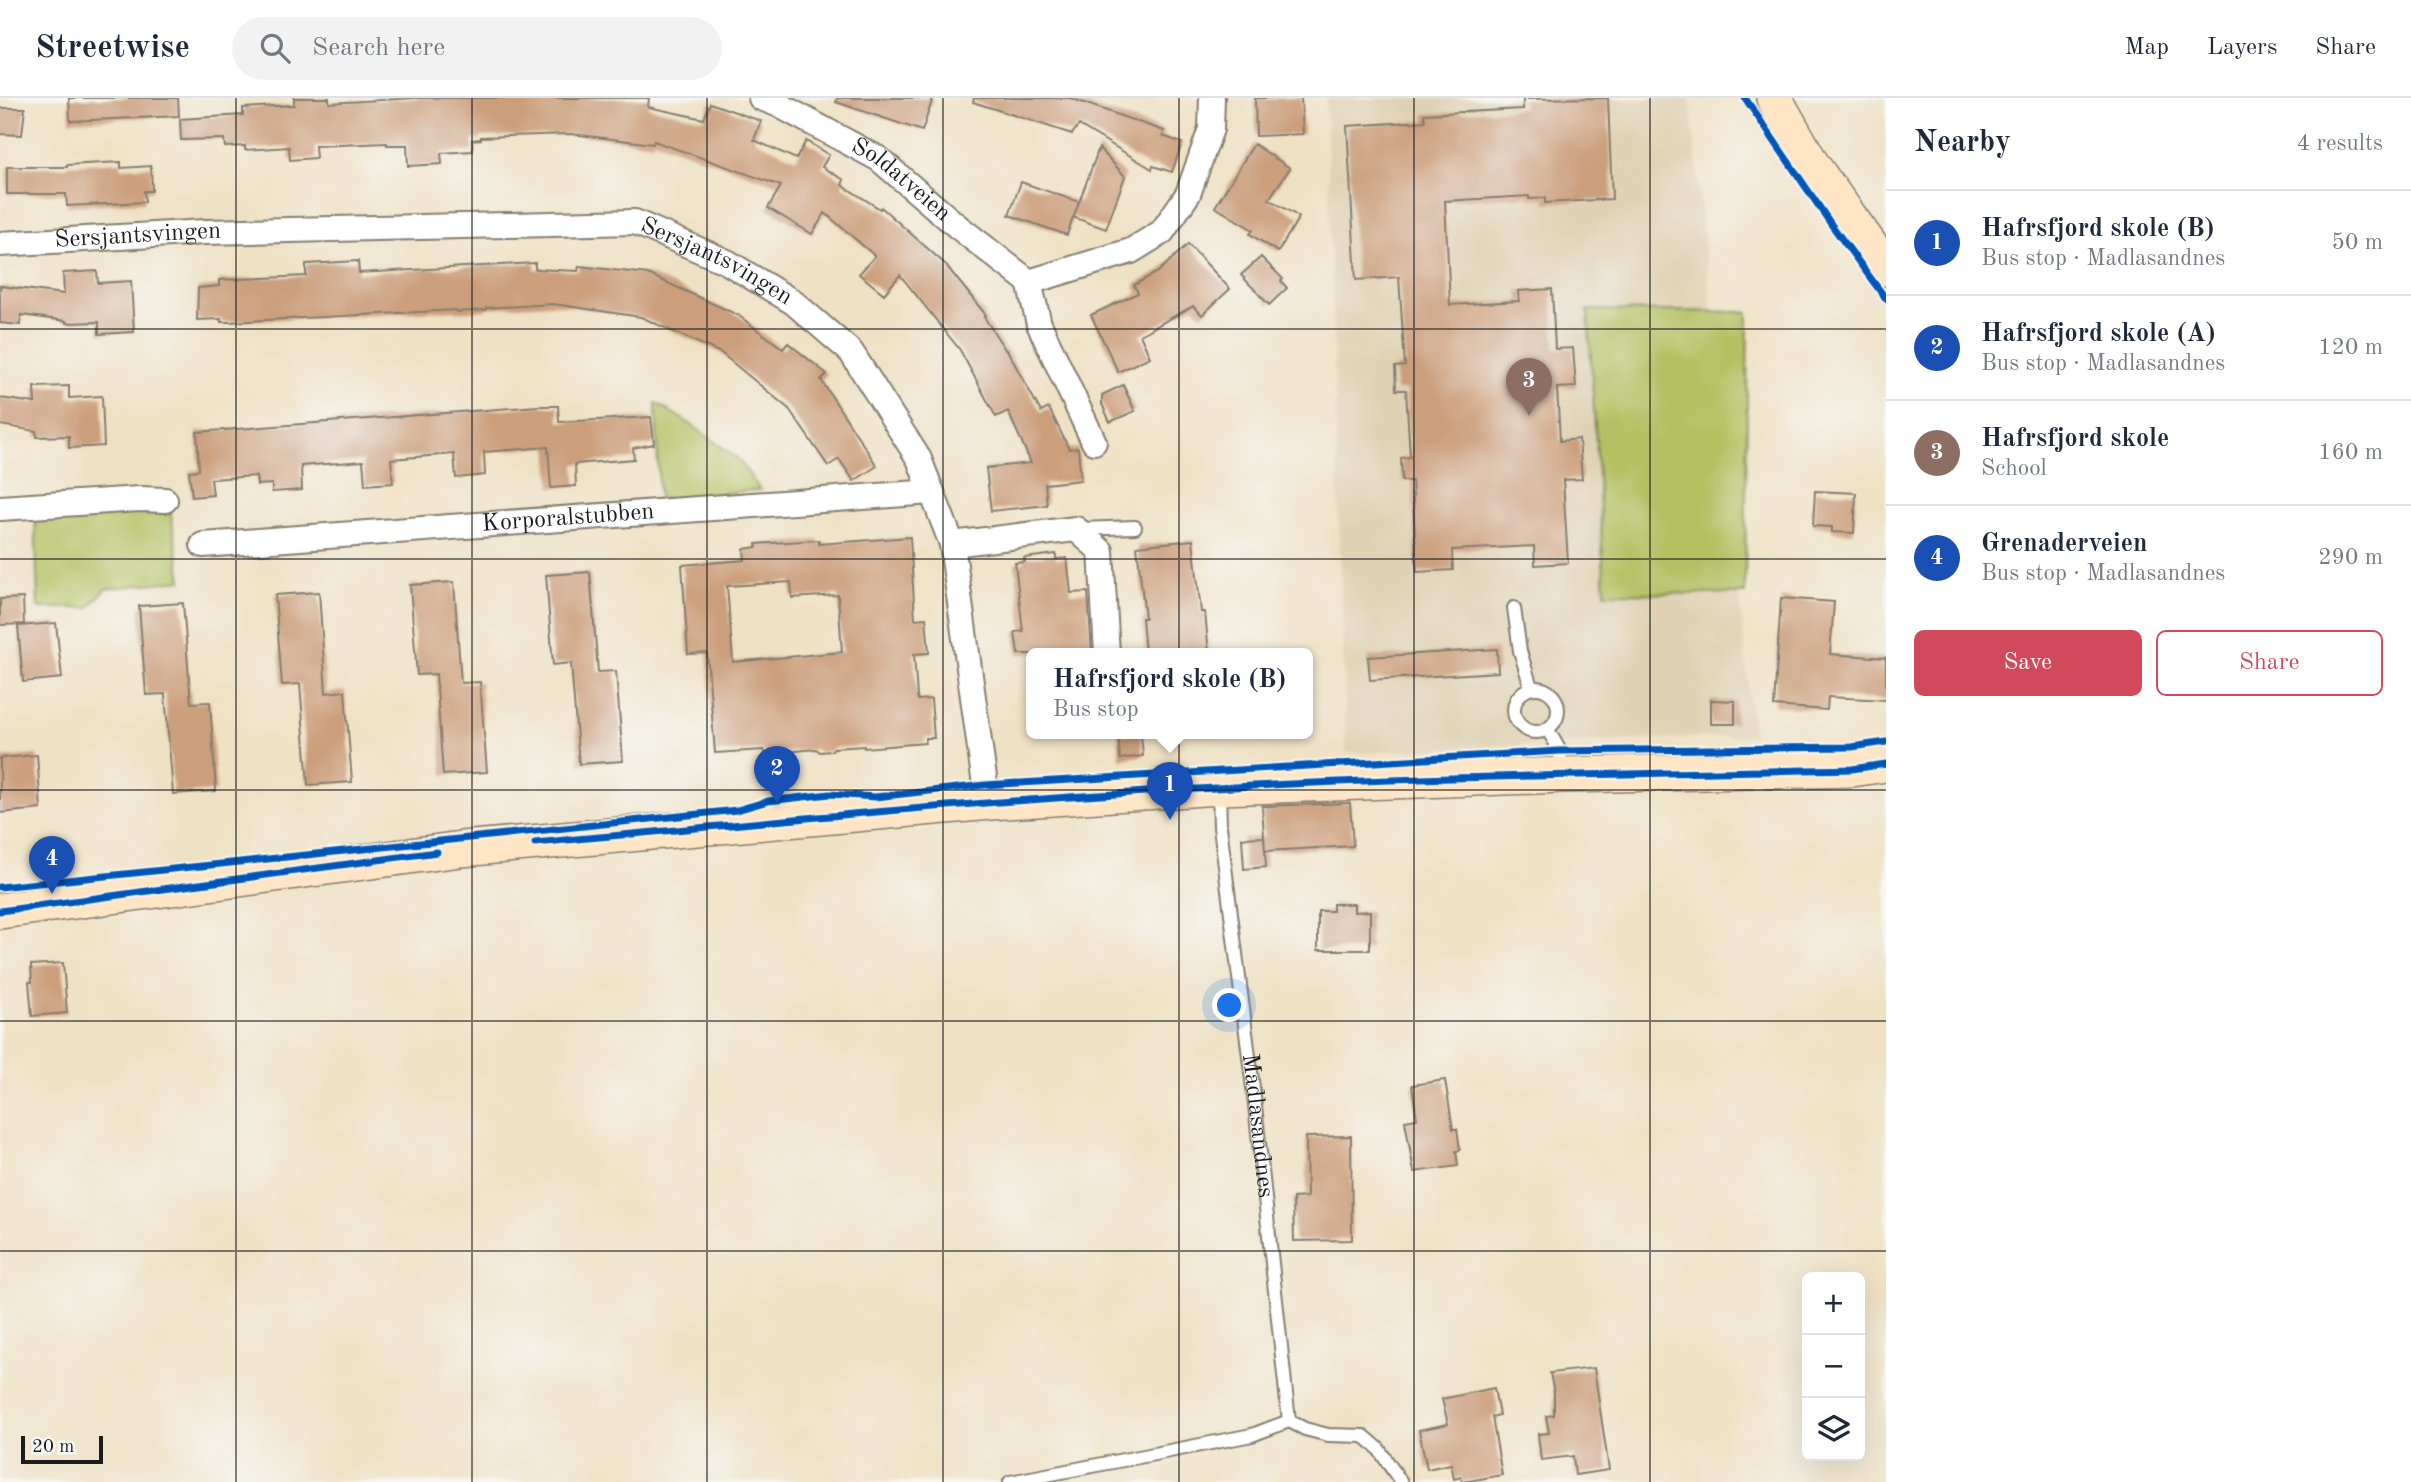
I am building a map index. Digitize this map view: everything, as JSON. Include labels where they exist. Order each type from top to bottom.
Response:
[{"type":"street","name":"Soldatveien","points":[[761,98],[879,159],[957,226],[1029,282]]},
{"type":"street","points":[[1094,442],[1039,324],[1029,282],[1131,251],[1163,232],[1188,194],[1211,129],[1212,98]]},
{"type":"street","points":[[1774,98],[1812,165],[1886,268]]},
{"type":"street","name":"Sersjantsvingen","points":[[0,244],[205,232],[635,222],[727,262],[793,302],[851,352],[919,459],[952,544],[985,785],[991,802]]},
{"type":"street","name":"Korporalstubben","points":[[202,545],[932,492]]},
{"type":"street","points":[[0,508],[128,499],[165,500]]},
{"type":"street","points":[[952,544],[1076,529],[1101,551],[1107,648]]},
{"type":"street","points":[[0,911],[461,849],[991,802],[1219,787],[1563,775],[1852,769],[1886,764]]},
{"type":"lane","points":[[1076,529],[1135,527]]},
{"type":"lane","points":[[1514,608],[1520,652],[1531,687]]},
{"type":"lane","points":[[1531,687],[1547,689],[1557,701],[1558,717],[1548,730],[1532,732],[1525,729],[1518,725],[1512,710],[1517,695],[1531,687]]},
{"type":"lane","points":[[1548,730],[1560,751],[1563,775]]},
{"type":"lane","name":"Madlasandnes","points":[[1219,787],[1220,827],[1254,1096],[1289,1421]]},
{"type":"lane","points":[[1010,1482],[1252,1435],[1289,1421],[1305,1429],[1328,1434],[1364,1436],[1378,1448],[1401,1482]]},
{"type":"shaded area","points":[[1326,98],[1690,98],[1753,735],[1346,753]]},
{"type":"green space","points":[[1588,310],[1748,312],[1745,594],[1605,593]]},
{"type":"green space","points":[[656,403],[738,459],[760,490],[659,499]]},
{"type":"green space","points":[[169,503],[182,580],[105,589],[89,608],[38,608],[35,514]]},
{"type":"building","points":[[69,98],[178,98],[179,116],[70,121]]},
{"type":"building","points":[[294,98],[329,98],[329,103],[416,98],[649,98],[648,107],[704,119],[710,103],[761,121],[754,140],[796,159],[806,141],[829,155],[822,167],[844,180],[842,185],[880,209],[881,207],[945,264],[986,315],[984,317],[1007,350],[1041,412],[1049,408],[1069,449],[1078,448],[1081,480],[1045,484],[1047,505],[991,511],[986,468],[1031,463],[1008,411],[996,417],[960,350],[900,275],[884,294],[859,274],[875,256],[825,213],[812,234],[768,208],[781,186],[654,141],[653,144],[571,134],[481,137],[472,140],[473,151],[441,153],[442,164],[408,166],[407,145],[387,143],[315,146],[316,158],[290,160],[289,147],[245,150],[245,146],[225,147],[224,139],[181,140],[180,119],[243,115],[243,108],[294,105]]},
{"type":"building","points":[[837,98],[933,98],[922,131],[836,102]]},
{"type":"building","points":[[974,98],[1070,98],[1164,131],[1163,136],[1182,143],[1172,172],[1153,166],[1152,169],[1079,125],[1072,134],[973,102]]},
{"type":"building","points":[[1255,98],[1301,98],[1303,134],[1256,136]]},
{"type":"building","points":[[1608,98],[1612,199],[1545,203],[1545,198],[1529,199],[1529,196],[1445,201],[1450,305],[1519,301],[1518,291],[1552,289],[1555,349],[1573,348],[1576,387],[1557,388],[1560,441],[1579,439],[1582,479],[1563,480],[1568,563],[1535,565],[1534,546],[1452,550],[1453,570],[1417,572],[1412,481],[1402,481],[1401,458],[1410,457],[1406,390],[1396,390],[1395,367],[1405,366],[1399,277],[1356,280],[1347,126],[1425,121],[1424,114],[1523,109],[1523,99]]},
{"type":"building","points":[[0,108],[25,108],[22,135],[0,134]]},
{"type":"building","points":[[1254,144],[1290,168],[1269,199],[1299,217],[1278,252],[1250,234],[1253,230],[1215,207]]},
{"type":"building","points":[[1099,148],[1125,176],[1106,229],[1073,217],[1067,235],[1009,215],[1021,182],[1079,202],[1074,216]]},
{"type":"building","points":[[121,162],[121,168],[151,166],[152,191],[144,191],[145,202],[67,206],[66,194],[7,194],[7,167],[67,167]]},
{"type":"building","points":[[1188,244],[1230,289],[1202,315],[1193,306],[1140,335],[1150,357],[1118,372],[1091,315],[1138,293],[1134,285],[1158,272]]},
{"type":"building","points":[[1261,257],[1283,279],[1281,281],[1287,288],[1269,305],[1241,275]]},
{"type":"building","points":[[358,261],[359,273],[535,263],[535,269],[578,271],[579,266],[648,274],[738,315],[783,349],[788,343],[827,374],[821,380],[877,466],[854,481],[839,459],[828,466],[789,409],[721,353],[641,317],[554,304],[456,312],[229,322],[221,322],[221,319],[197,320],[198,288],[219,286],[219,280],[306,276],[306,264]]},
{"type":"building","points":[[97,271],[98,283],[131,281],[134,332],[99,334],[99,322],[66,323],[21,315],[20,325],[0,323],[0,286],[64,294],[63,273]]},
{"type":"building","points":[[1123,385],[1135,411],[1110,422],[1102,404],[1102,395]]},
{"type":"building","points":[[69,386],[69,398],[102,396],[104,446],[69,448],[69,436],[37,437],[36,431],[0,425],[0,398],[35,403],[34,387]]},
{"type":"building","points":[[558,406],[559,422],[651,417],[654,444],[633,448],[634,459],[575,464],[576,486],[551,488],[548,447],[484,452],[485,475],[456,478],[454,454],[391,459],[393,483],[365,485],[363,461],[301,466],[302,490],[272,492],[272,484],[257,485],[256,476],[211,479],[213,495],[192,497],[189,471],[199,470],[197,432]]},
{"type":"building","points":[[1815,491],[1856,493],[1854,533],[1832,532],[1832,527],[1813,526]]},
{"type":"building","points":[[910,537],[915,619],[926,618],[929,653],[914,654],[917,696],[918,700],[931,699],[934,738],[925,738],[925,743],[834,748],[820,752],[816,749],[765,754],[764,750],[715,753],[707,653],[688,654],[682,565],[745,560],[744,549],[757,547],[756,544],[819,540],[819,544]],"holes":[[[791,582],[792,598],[838,595],[842,652],[733,662],[727,586]]]},
{"type":"building","points":[[1193,540],[1201,612],[1205,612],[1208,648],[1144,648],[1142,618],[1145,618],[1137,546]]},
{"type":"building","points":[[1056,554],[1056,559],[1067,558],[1071,593],[1088,592],[1092,648],[1026,648],[1026,654],[1018,654],[1015,632],[1023,631],[1015,563],[1025,562],[1024,558]]},
{"type":"building","points":[[590,572],[598,672],[616,671],[623,761],[579,764],[571,663],[553,665],[546,575]]},
{"type":"building","points":[[454,582],[461,683],[480,682],[487,772],[443,775],[436,674],[417,675],[410,585]]},
{"type":"building","points":[[319,592],[326,693],[345,691],[352,782],[308,785],[300,684],[282,685],[275,595]]},
{"type":"building","points":[[23,598],[24,624],[0,625],[0,599]]},
{"type":"building","points":[[1781,598],[1834,602],[1830,654],[1886,658],[1886,700],[1828,697],[1827,710],[1774,706]]},
{"type":"building","points":[[183,603],[191,703],[210,702],[216,791],[173,794],[165,694],[146,695],[139,606]]},
{"type":"building","points":[[56,623],[62,678],[23,682],[18,626]]},
{"type":"building","points":[[1497,649],[1498,672],[1370,680],[1368,657]]},
{"type":"building","points":[[1711,700],[1735,701],[1735,724],[1711,724]]},
{"type":"building","points":[[1118,739],[1141,739],[1143,756],[1120,759]]},
{"type":"building","points":[[37,755],[41,809],[0,813],[0,758]]},
{"type":"building","points":[[1350,803],[1353,846],[1265,851],[1262,806]]},
{"type":"building","points":[[1264,837],[1266,867],[1244,869],[1242,838]]},
{"type":"building","points":[[1333,904],[1354,904],[1354,912],[1370,911],[1370,950],[1318,950],[1318,911],[1333,911]]},
{"type":"building","points":[[63,963],[67,1013],[32,1016],[29,982],[32,982],[31,965]]},
{"type":"building","points":[[1445,1080],[1453,1129],[1457,1129],[1460,1150],[1456,1151],[1458,1166],[1414,1172],[1405,1121],[1417,1119],[1412,1085]]},
{"type":"building","points":[[1351,1136],[1352,1240],[1294,1241],[1293,1198],[1307,1197],[1306,1137]]},
{"type":"building","points":[[1594,1368],[1609,1470],[1575,1475],[1573,1456],[1541,1460],[1538,1434],[1549,1433],[1546,1416],[1554,1415],[1550,1373]]},
{"type":"building","points":[[1494,1388],[1499,1415],[1492,1417],[1502,1475],[1463,1482],[1461,1477],[1454,1479],[1451,1464],[1427,1469],[1419,1430],[1448,1424],[1442,1399]]},
{"type":"cycle path","points":[[1745,98],[1886,299]]},
{"type":"cycle path","points":[[0,887],[737,810],[768,801],[830,794],[875,797],[985,785],[1560,751],[1852,747],[1886,742]]},
{"type":"cycle path","points":[[535,843],[875,812],[1131,793],[1375,781],[1852,769],[1886,764]]},
{"type":"cycle path","points":[[0,911],[437,852]]},
{"type":"place","name":"Hafrsfjord skole","points":[[1529,416]]},
{"type":"place","name":"Hafrsfjord skole (A)","points":[[777,804]]},
{"type":"place","name":"Hafrsfjord skole (B)","points":[[1170,820]]},
{"type":"place","name":"Grenaderveien","points":[[52,894]]}]
